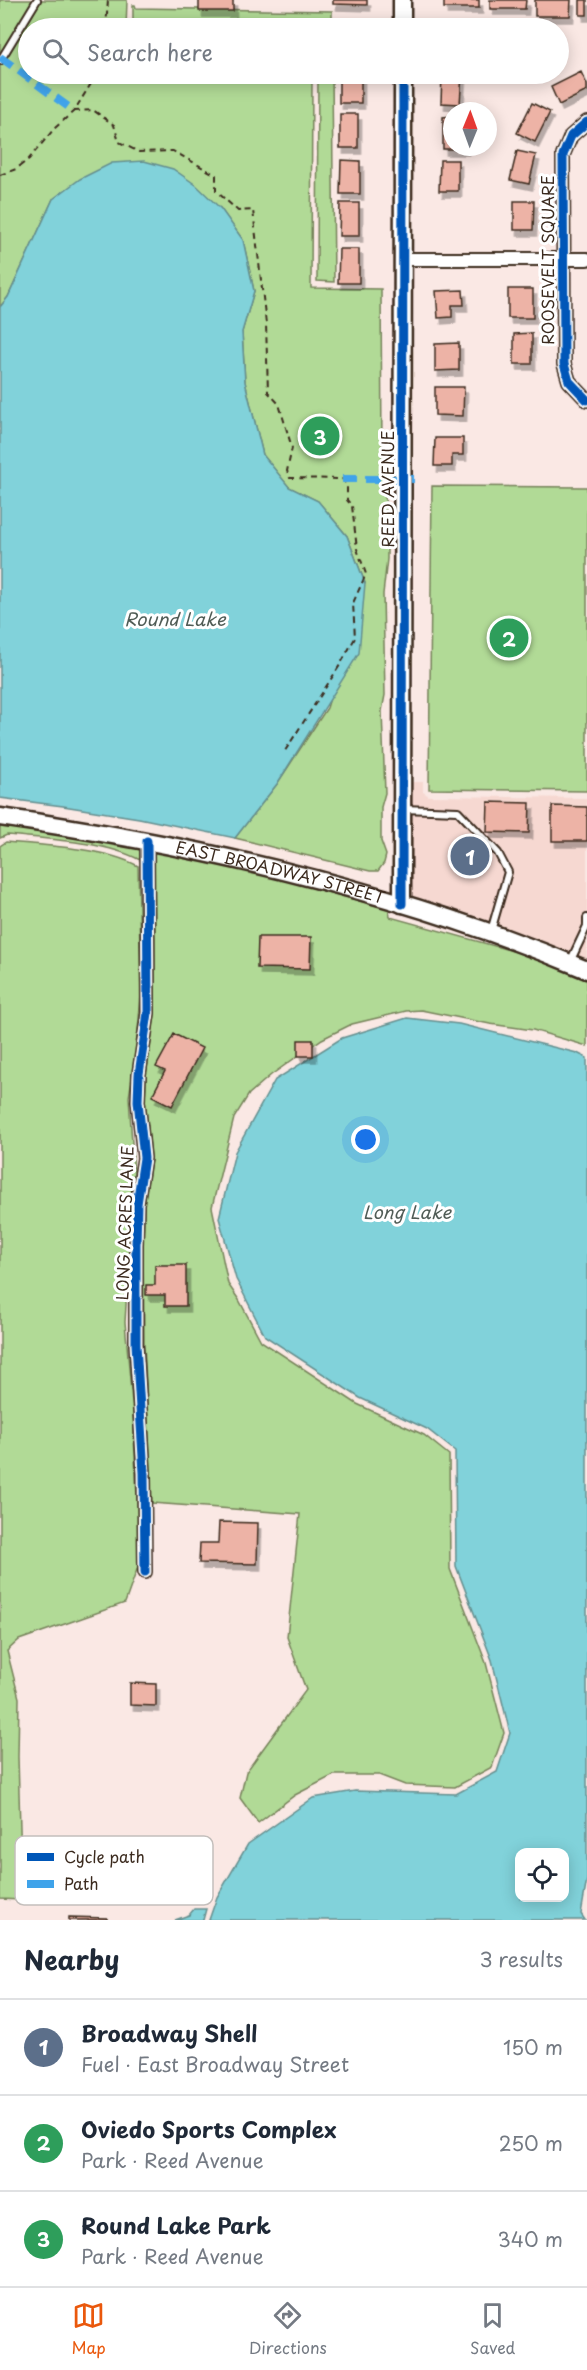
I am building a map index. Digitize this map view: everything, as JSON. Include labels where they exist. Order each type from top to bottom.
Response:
[{"type":"street","points":[[402,0],[402,18]]},
{"type":"street","name":"REED AVENUE","points":[[402,904],[403,84]]},
{"type":"street","name":"ROOSEVELT SQUARE","points":[[587,122],[571,136],[563,155],[564,364],[569,381],[587,400]]},
{"type":"street","points":[[403,259],[587,259]]},
{"type":"street","name":"EAST BROADWAY STREET","points":[[0,817],[147,841],[271,868],[402,904],[531,947],[587,970]]},
{"type":"street","name":"LONG ACRES LANE","points":[[145,1572],[144,1473],[136,1344],[136,1245],[137,1204],[144,1158],[138,1101],[139,1074],[148,1013],[147,841]]},
{"type":"lane","points":[[26,18],[37,0]]},
{"type":"lane","points":[[0,61],[18,31]]},
{"type":"lane","points":[[402,809],[458,811],[498,853],[508,872],[490,933]]},
{"type":"lane","points":[[570,963],[587,926],[587,918]]},
{"type":"path","points":[[107,18],[108,0]]},
{"type":"path","points":[[0,175],[16,169],[29,159],[54,129],[74,111],[91,84]]},
{"type":"path","points":[[74,111],[93,110],[101,115],[114,125],[119,142],[139,152],[173,151],[216,175],[216,191],[237,211],[253,210],[266,324],[268,392],[279,404],[292,448],[287,471],[290,478],[342,479],[347,485],[347,500],[352,506],[357,549],[366,574],[353,603],[355,638],[283,754]]},
{"type":"shaded area","points":[[409,782],[423,782],[423,792],[429,796],[587,798],[587,962],[534,939],[409,898]]},
{"type":"green space","points":[[0,0],[127,0],[126,18],[18,18],[18,84],[312,84],[311,288],[381,289],[382,455],[387,559],[383,594],[385,695],[382,711],[385,793],[381,807],[381,841],[386,855],[378,871],[235,838],[277,784],[327,708],[365,583],[347,536],[318,501],[289,487],[263,455],[245,382],[242,332],[254,291],[243,240],[220,208],[53,199],[8,297],[0,307]]},
{"type":"green space","points":[[133,5],[136,8],[332,11],[332,18],[133,18]]},
{"type":"green space","points":[[318,84],[332,84],[334,282],[317,281]]},
{"type":"green space","points":[[432,486],[587,487],[587,791],[429,789]]},
{"type":"green space","points":[[0,825],[140,848],[140,860],[110,849],[75,842],[7,835],[0,838]]},
{"type":"green space","points":[[6,842],[92,851],[138,866],[141,995],[136,1053],[129,1097],[134,1173],[125,1322],[133,1414],[140,1561],[125,1603],[19,1640],[7,1651],[19,1698],[20,1836],[15,1836],[15,1900],[0,1899],[0,846]]},
{"type":"green space","points":[[154,851],[269,876],[389,909],[390,917],[534,957],[587,979],[587,1046],[533,1030],[421,1010],[406,1011],[352,1024],[322,1039],[271,1075],[249,1094],[234,1118],[212,1207],[228,1284],[261,1341],[357,1404],[424,1435],[449,1455],[450,1569],[486,1663],[504,1733],[492,1767],[455,1787],[405,1785],[379,1775],[334,1775],[295,1795],[258,1823],[240,1798],[246,1772],[306,1690],[287,1637],[300,1514],[152,1503],[144,1344],[143,1245],[144,1204],[151,1158],[145,1101],[146,1075],[155,1013]]},
{"type":"water","name":"Round Lake","points":[[144,161],[173,169],[196,185],[221,209],[243,240],[254,291],[242,332],[245,382],[263,455],[289,487],[318,501],[347,536],[365,583],[359,653],[277,784],[235,838],[139,818],[0,798],[0,307],[8,297],[53,199],[80,179],[112,163]]},
{"type":"water","name":"Long Lake","points":[[407,1018],[459,1024],[577,1053],[587,1058],[587,1879],[581,1914],[585,1920],[209,1920],[217,1897],[248,1844],[313,1798],[355,1791],[456,1794],[497,1772],[510,1733],[492,1660],[456,1566],[455,1451],[427,1429],[360,1398],[265,1336],[236,1279],[219,1218],[235,1152],[275,1080],[342,1038]]},
{"type":"water","points":[[194,1909],[206,1909],[203,1920],[175,1920],[189,1915]]},
{"type":"building","points":[[199,0],[233,0],[233,11],[199,11]]},
{"type":"building","points":[[333,0],[367,0],[367,5],[333,4]]},
{"type":"building","points":[[444,0],[479,0],[479,8],[444,8]]},
{"type":"building","points":[[490,0],[526,0],[525,9],[490,9]]},
{"type":"building","points":[[535,0],[571,0],[570,16],[535,16]]},
{"type":"building","points":[[580,0],[587,0],[587,15],[580,15]]},
{"type":"building","points":[[581,72],[587,85],[587,91],[559,105],[551,87],[557,84],[569,84],[569,78]]},
{"type":"building","points":[[339,84],[361,84],[361,103],[339,103]]},
{"type":"building","points":[[442,84],[461,84],[460,102],[441,103]]},
{"type":"building","points":[[532,103],[550,112],[535,142],[517,133]]},
{"type":"building","points":[[340,114],[358,114],[358,148],[340,148]]},
{"type":"building","points":[[517,151],[536,155],[529,184],[510,180]]},
{"type":"building","points":[[341,160],[360,161],[360,194],[340,194]]},
{"type":"building","points":[[440,160],[458,160],[458,191],[439,191]]},
{"type":"building","points":[[514,201],[534,201],[533,230],[514,230]]},
{"type":"building","points":[[340,203],[359,203],[359,236],[339,236]]},
{"type":"building","points":[[339,249],[359,249],[359,283],[338,283]]},
{"type":"building","points":[[508,289],[533,289],[533,318],[508,318]]},
{"type":"building","points":[[463,290],[464,305],[452,305],[452,317],[438,318],[436,291]]},
{"type":"building","points":[[532,333],[532,364],[514,364],[514,334]]},
{"type":"building","points":[[459,343],[459,370],[435,371],[435,344]]},
{"type":"building","points":[[435,387],[464,387],[463,416],[435,415]]},
{"type":"building","points":[[435,438],[463,438],[463,455],[452,455],[452,466],[434,466]]},
{"type":"building","points":[[488,802],[530,803],[529,833],[487,832]]},
{"type":"building","points":[[552,806],[587,807],[587,841],[552,841]]},
{"type":"building","points":[[258,937],[311,937],[310,969],[257,968]]},
{"type":"building","points":[[174,1034],[202,1048],[172,1106],[152,1096],[165,1071],[156,1067]]},
{"type":"building","points":[[298,1040],[313,1040],[313,1056],[298,1056]]},
{"type":"building","points":[[155,1265],[186,1265],[186,1306],[165,1306],[165,1295],[146,1295],[146,1285],[155,1285]]},
{"type":"building","points":[[219,1522],[258,1523],[257,1564],[199,1563],[200,1543],[218,1543]]},
{"type":"building","points":[[130,1683],[156,1684],[156,1706],[130,1705]]},
{"type":"building","points":[[69,1917],[107,1918],[107,1920],[69,1920]]},
{"type":"marked path","points":[[0,57],[18,70]]},
{"type":"marked path","points":[[37,84],[74,111]]},
{"type":"marked path","points":[[342,479],[414,479]]},
{"type":"cycle path","points":[[402,904],[403,84]]},
{"type":"cycle path","points":[[587,122],[571,136],[563,155],[564,364],[569,381],[587,400]]},
{"type":"cycle path","points":[[145,1572],[144,1473],[136,1344],[136,1245],[137,1204],[144,1158],[138,1101],[139,1074],[148,1013],[147,841]]},
{"type":"place","name":"Round Lake Park","points":[[320,436]]},
{"type":"place","name":"Oviedo Sports Complex","points":[[509,638]]},
{"type":"place","name":"Broadway Shell","points":[[470,856]]}]
